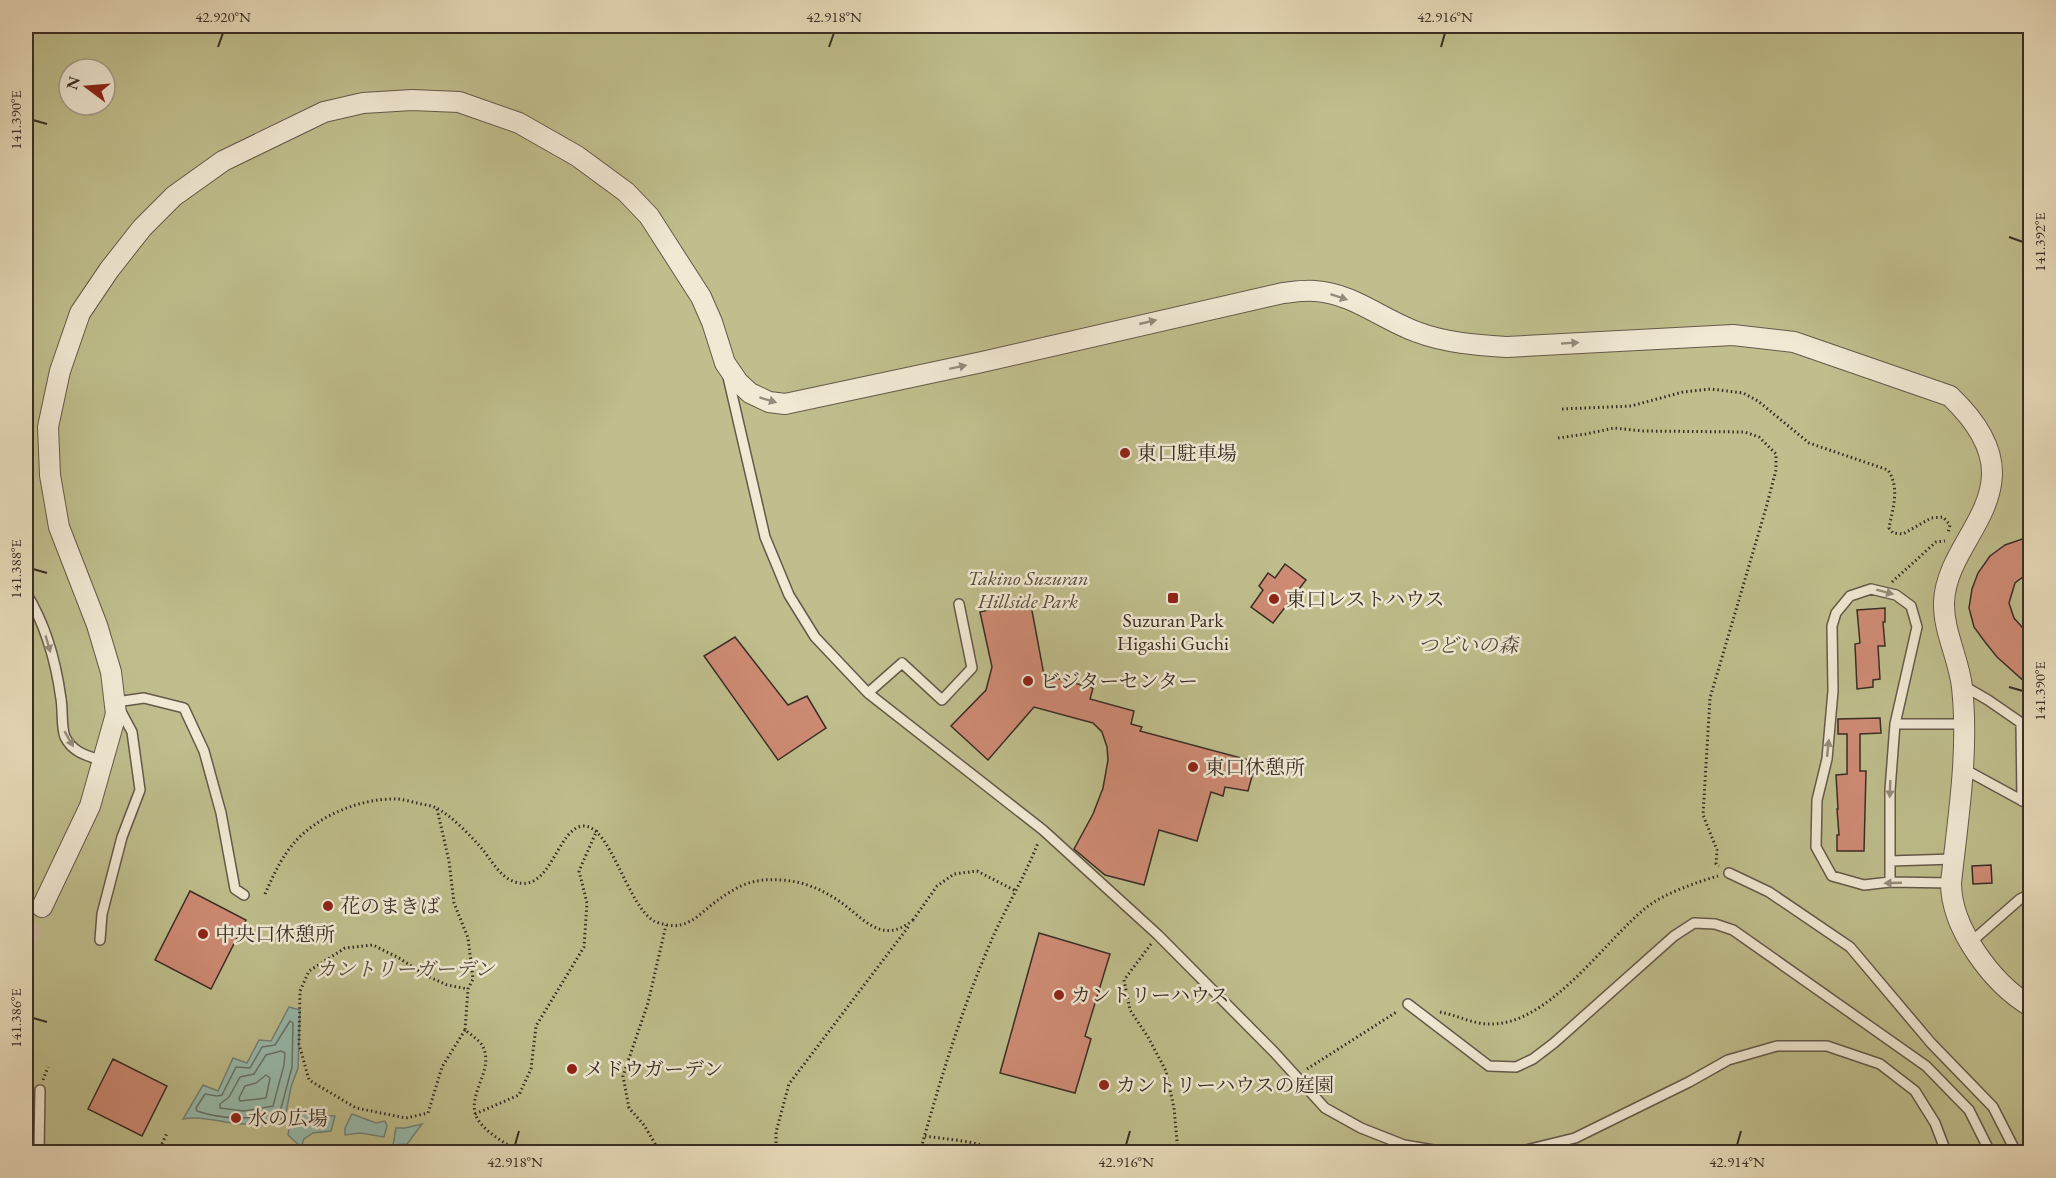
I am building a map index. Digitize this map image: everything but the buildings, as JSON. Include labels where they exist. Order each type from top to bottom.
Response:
[{"type":"street","points":[[42,908],[90,806],[116,714],[111,672],[97,625],[59,526],[50,475],[48,427],[60,371],[80,313],[109,270],[142,228],[174,196],[223,162],[324,112],[363,103],[412,100],[459,102],[519,123],[577,156],[626,192],[649,216],[701,297],[712,322],[724,363],[738,382],[750,393],[769,402],[785,404],[1297,291],[1316,291],[1334,295],[1415,332],[1441,340],[1473,345],[1507,347],[1733,335],[1794,342],[1950,396],[1968,414],[1987,447],[1992,475],[1983,511],[1952,568],[1944,602],[1954,658],[1962,685],[1964,724],[1964,769],[1951,899],[1978,957],[1997,980],[2031,1006]]},
{"type":"lane","points":[[724,363],[765,537],[789,595],[815,637],[868,693],[1043,830],[1158,935],[1275,1052],[1325,1108],[1361,1128],[1404,1145],[1445,1152]]},
{"type":"lane","points":[[1890,882],[1890,790],[1894,724],[1917,627],[1911,606],[1896,595],[1871,589],[1850,596],[1836,613],[1832,626],[1833,691],[1827,759],[1817,800],[1816,847],[1832,876],[1864,885],[1890,882],[1951,883]]},
{"type":"lane","points":[[26,593],[38,612],[54,661],[65,736],[79,753],[104,760]]},
{"type":"lane","points":[[868,693],[902,663],[942,700],[972,668],[959,604]]},
{"type":"lane","points":[[1962,685],[2031,729]]},
{"type":"lane","points":[[100,940],[102,914],[119,848],[140,789],[132,732],[116,702],[144,698],[184,708],[204,751],[221,813],[235,889],[244,895]]},
{"type":"lane","points":[[1894,724],[1964,724]]},
{"type":"lane","points":[[2021,724],[2026,803]]},
{"type":"lane","points":[[1964,769],[2026,803]]},
{"type":"lane","points":[[1890,861],[1954,859]]},
{"type":"lane","points":[[1730,873],[1769,892],[1850,947],[1931,1043],[1993,1107],[2016,1152]]},
{"type":"lane","points":[[1971,942],[2020,899],[2031,894]]},
{"type":"lane","points":[[1408,1004],[1489,1066],[1516,1067],[1533,1059],[1554,1043],[1674,936],[1694,923],[1715,924],[1733,930],[1926,1066],[1969,1110],[1990,1152]]},
{"type":"lane","points":[[1518,1152],[1575,1138],[1689,1082],[1728,1060],[1777,1046],[1827,1046],[1880,1064],[1915,1091],[1935,1123],[1946,1152]]},
{"type":"lane","points":[[39,1152],[40,1090]]},
{"type":"path","points":[[1562,409],[1631,406],[1683,392],[1711,389],[1743,393],[1758,401],[1809,443],[1888,470],[1895,481],[1895,498],[1889,528],[1893,533],[1903,534],[1931,518],[1943,517],[1950,525],[1945,547]]},
{"type":"path","points":[[1558,438],[1614,428],[1643,431],[1745,432],[1759,437],[1776,454],[1776,470],[1766,508],[1710,698],[1703,815],[1717,850],[1716,864],[1730,873]]},
{"type":"path","points":[[1882,592],[1936,542],[1947,541]]},
{"type":"path","points":[[265,894],[277,868],[295,842],[320,821],[360,805],[397,799],[436,808],[460,827],[482,849],[500,872],[520,883],[533,881],[543,872],[572,831],[580,826],[589,826],[597,830],[616,860],[623,878],[642,910],[654,921],[666,924],[679,926],[697,916],[719,898],[743,885],[765,879],[790,880],[812,885],[837,899],[861,920],[882,932],[903,928],[913,920]]},
{"type":"path","points":[[436,808],[449,861],[454,903],[468,938],[473,980],[468,988],[465,1030],[442,1067],[428,1113],[406,1118],[356,1108],[309,1080],[299,1044],[300,992],[309,971],[345,948],[373,945],[447,985],[468,988]]},
{"type":"path","points":[[476,1114],[519,1095],[531,1069],[536,1026],[584,947],[587,903],[579,871],[597,830]]},
{"type":"path","points":[[920,1152],[949,1056],[971,994],[996,931],[1027,870],[1043,830]]},
{"type":"path","points":[[776,1152],[776,1132],[789,1084],[937,886],[954,874],[977,871],[1016,891]]},
{"type":"path","points":[[1295,1076],[1408,1004],[1488,1024],[1509,1022],[1540,1008],[1591,963],[1648,906],[1692,884],[1730,873]]},
{"type":"path","points":[[660,1152],[644,1125],[629,1108],[623,1076],[648,1003],[666,924]]},
{"type":"path","points":[[1158,935],[1124,980],[1130,1010],[1166,1071],[1174,1108],[1178,1152]]},
{"type":"path","points":[[465,1030],[482,1045],[487,1063],[476,1092],[476,1114],[488,1131],[520,1152]]},
{"type":"path","points":[[158,1152],[167,1133]]},
{"type":"path","points":[[925,1136],[978,1143],[995,1152]]},
{"type":"green space","name":"Takino Suzuran Hillside Park","points":[[26,26],[2030,26],[2030,1152],[26,1152]]},
{"type":"water","points":[[289,1007],[300,1010],[298,1068],[291,1087],[285,1118],[247,1124],[197,1118],[183,1119],[203,1085],[218,1091],[233,1058],[247,1063],[259,1040],[271,1041]]},
{"type":"water","points":[[292,1111],[308,1115],[335,1116],[331,1131],[313,1133],[304,1139],[301,1147],[288,1135]]},
{"type":"water","points":[[352,1114],[376,1123],[385,1121],[387,1126],[384,1137],[360,1133],[345,1135],[345,1128]]},
{"type":"water","points":[[422,1124],[407,1144],[393,1145],[396,1128]]},
{"type":"tunnel","points":[[26,942],[42,907]]},
{"type":"place","name":"東口駐車場","points":[[1125,453]]},
{"type":"place","name":"Suzuran Park Higashi Guchi","points":[[1173,598]]},
{"type":"place","name":"東口レストハウス","points":[[1274,599]]},
{"type":"place","name":"ビジターセンター","points":[[1028,681]]},
{"type":"place","name":"東口休憩所","points":[[1193,767]]},
{"type":"place","name":"花のまきば","points":[[328,906]]},
{"type":"place","name":"中央口休憩所","points":[[203,934]]},
{"type":"place","name":"カントリーハウス","points":[[1059,995]]},
{"type":"place","name":"メドウガーデン","points":[[572,1069]]},
{"type":"place","name":"カントリーハウスの庭園","points":[[1104,1085]]},
{"type":"place","name":"水の広場","points":[[236,1118]]},
{"type":"park label","name":"つどいの森","points":[[1468,645]]},
{"type":"park label","name":"カントリーガーデン","points":[[405,969]]}]
